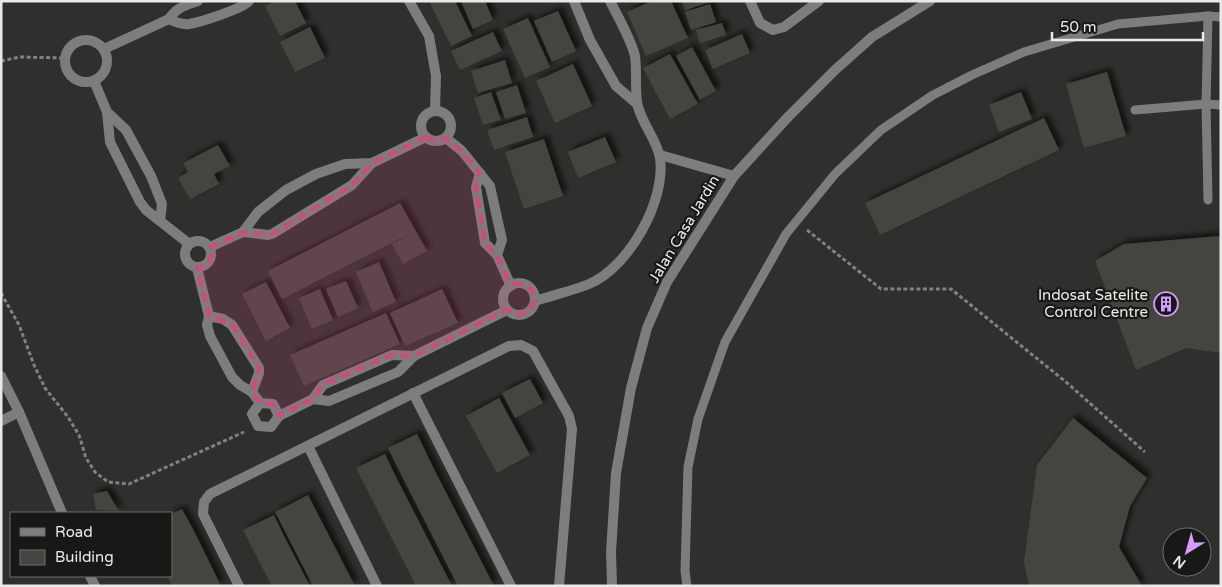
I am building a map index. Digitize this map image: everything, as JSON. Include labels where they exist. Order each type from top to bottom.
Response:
[{"type":"street","points":[[104,49],[169,19],[181,7],[198,1]]},
{"type":"street","points":[[169,19],[178,23],[189,24],[241,8],[249,1]]},
{"type":"street","points":[[409,1],[429,36],[436,76],[435,110]]},
{"type":"street","points":[[574,1],[590,40],[616,86],[637,104]]},
{"type":"street","points":[[535,301],[590,284],[609,272],[630,248],[646,222],[657,197],[661,174],[660,155],[637,104],[634,56],[621,22],[610,1]]},
{"type":"street","points":[[750,1],[760,23],[773,30],[784,27],[819,1]]},
{"type":"street","name":"Jalan Casa Jardin","points":[[612,586],[611,552],[616,473],[631,388],[647,328],[667,282],[734,176],[788,117],[835,70],[872,38],[930,1]]},
{"type":"street","points":[[82,40],[95,41],[104,49],[108,62],[104,74],[94,81],[79,82],[68,72],[64,58],[70,46],[82,40]]},
{"type":"street","points":[[94,81],[107,112],[110,142],[140,202],[160,222],[188,243]]},
{"type":"street","points":[[435,110],[445,113],[451,120],[451,130],[446,138],[436,142],[426,137],[420,127],[425,116],[435,110]]},
{"type":"street","points":[[107,112],[126,130],[151,176],[162,204],[160,222]]},
{"type":"street","points":[[210,246],[243,232],[272,234],[352,185],[372,163],[426,137]]},
{"type":"street","points":[[446,138],[462,151],[490,186],[502,240],[497,255]]},
{"type":"street","points":[[660,155],[734,176]]},
{"type":"street","points":[[243,232],[258,212],[286,190],[316,174],[345,164],[372,163]]},
{"type":"street","points":[[480,173],[476,187],[485,243],[497,255],[511,286]]},
{"type":"street","points":[[200,240],[210,246],[212,256],[207,265],[197,268],[188,263],[184,253],[188,243],[200,240]]},
{"type":"street","points":[[197,268],[209,316],[210,336],[232,377],[235,382],[252,392],[260,403],[273,404],[279,416]]},
{"type":"street","points":[[517,284],[528,286],[534,295],[534,307],[524,314],[512,314],[507,310],[504,297],[506,290],[511,286],[517,284]]},
{"type":"street","points":[[313,398],[329,401],[398,372],[414,356],[507,310]]},
{"type":"street","points":[[209,316],[223,319],[232,325],[258,368],[259,373],[252,392]]},
{"type":"street","points":[[240,586],[203,514],[204,502],[210,494],[509,346],[522,345],[533,352],[569,416],[572,429],[559,586]]},
{"type":"street","points":[[260,403],[252,414],[258,426],[271,427],[279,416],[313,398],[324,385],[392,355],[414,356]]},
{"type":"street","points":[[1,376],[19,412],[62,512]]},
{"type":"street","points":[[413,393],[511,586]]},
{"type":"street","points":[[1,421],[19,412]]},
{"type":"street","points":[[308,446],[377,586]]},
{"type":"lane","points":[[1208,16],[1206,104],[1208,200]]},
{"type":"lane","points":[[687,586],[685,571],[688,466],[698,419],[725,342],[786,234],[835,174],[881,130],[933,95],[1024,52],[1118,24],[1208,16],[1221,17]]},
{"type":"lane","points":[[1135,110],[1221,104]]},
{"type":"path","points":[[1,61],[20,57],[64,58]]},
{"type":"path","points":[[796,222],[881,288],[951,289],[1066,382],[1145,452]]},
{"type":"path","points":[[1,293],[19,325],[45,388],[68,417],[79,435],[86,458],[95,472],[108,482],[129,484],[258,426]]},
{"type":"highlighted area","points":[[426,137],[436,141],[446,138],[462,151],[480,173],[476,186],[485,243],[497,255],[510,283],[523,284],[532,290],[535,301],[529,312],[518,315],[507,310],[414,356],[392,355],[323,385],[313,399],[279,416],[273,404],[260,403],[252,392],[259,368],[232,325],[209,316],[197,268],[207,265],[212,256],[210,247],[243,232],[272,234],[352,185],[372,163]]},
{"type":"building","points":[[275,1],[295,1],[306,23],[280,36],[265,6]]},
{"type":"building","points":[[429,1],[455,1],[472,36],[451,46]]},
{"type":"building","points":[[461,1],[485,1],[493,20],[473,29]]},
{"type":"building","points":[[652,1],[671,1],[688,38],[646,56],[627,12]]},
{"type":"building","points":[[682,1],[710,1],[710,2],[685,10]]},
{"type":"building","points":[[710,4],[716,22],[691,30],[685,12]]},
{"type":"building","points":[[558,11],[576,51],[552,62],[534,21]]},
{"type":"building","points":[[528,18],[550,67],[525,78],[503,29]]},
{"type":"building","points":[[722,23],[726,35],[700,43],[696,30]]},
{"type":"building","points":[[310,27],[325,58],[295,72],[280,42]]},
{"type":"building","points":[[493,32],[502,51],[460,70],[451,51]]},
{"type":"building","points":[[742,34],[750,53],[713,69],[705,50]]},
{"type":"building","points":[[692,47],[716,91],[700,100],[676,56]]},
{"type":"building","points":[[670,54],[698,104],[670,119],[643,68]]},
{"type":"building","points":[[505,60],[512,83],[478,93],[471,71]]},
{"type":"building","points":[[573,64],[592,106],[555,123],[536,81]]},
{"type":"building","points":[[1107,72],[1126,136],[1084,148],[1066,84]]},
{"type":"building","points":[[517,85],[526,113],[505,119],[496,92]]},
{"type":"building","points":[[491,92],[501,120],[483,125],[474,98]]},
{"type":"building","points":[[1021,92],[1032,119],[999,132],[989,105]]},
{"type":"building","points":[[527,117],[533,137],[494,150],[487,130]]},
{"type":"building","points":[[1044,118],[1059,150],[880,235],[865,203]]},
{"type":"building","points":[[605,137],[616,162],[578,178],[568,152]]},
{"type":"building","points":[[544,139],[563,196],[524,209],[505,152]]},
{"type":"building","points":[[218,145],[230,166],[214,174],[219,184],[190,199],[178,178],[188,172],[183,163]]},
{"type":"building","points":[[400,203],[427,251],[403,264],[392,244],[413,232],[282,299],[268,271]]},
{"type":"building","name":"Indosat Satelite Control Centre","points":[[1221,236],[1221,353],[1186,348],[1136,370],[1095,261],[1124,244]]},
{"type":"building","points":[[379,262],[396,302],[373,312],[356,272]]},
{"type":"building","points":[[346,281],[358,308],[338,317],[326,289]]},
{"type":"building","points":[[266,282],[290,328],[266,341],[242,294]]},
{"type":"building","points":[[320,289],[333,320],[312,329],[299,298]]},
{"type":"building","points":[[442,289],[458,323],[405,346],[390,313]]},
{"type":"building","points":[[386,313],[400,344],[304,386],[290,355]]},
{"type":"building","points":[[530,379],[543,403],[515,418],[502,393]]},
{"type":"building","points":[[499,398],[530,455],[497,473],[466,416]]},
{"type":"building","points":[[1073,418],[1147,478],[1130,506],[1119,547],[1142,586],[1029,586],[1024,562],[1037,465]]},
{"type":"building","points":[[417,434],[494,586],[458,586],[407,486],[388,448]]},
{"type":"building","points":[[385,454],[452,586],[416,586],[356,468]]},
{"type":"building","points":[[107,491],[119,511],[96,510],[93,494]]},
{"type":"building","points":[[308,495],[355,586],[313,586],[275,512]]},
{"type":"building","points":[[182,509],[221,586],[172,586],[168,577],[172,577],[172,514]]},
{"type":"building","points":[[274,515],[310,586],[272,586],[243,530]]},
{"type":"place","name":"Indosat Satelite Control Centre","points":[[1166,304]]}]
